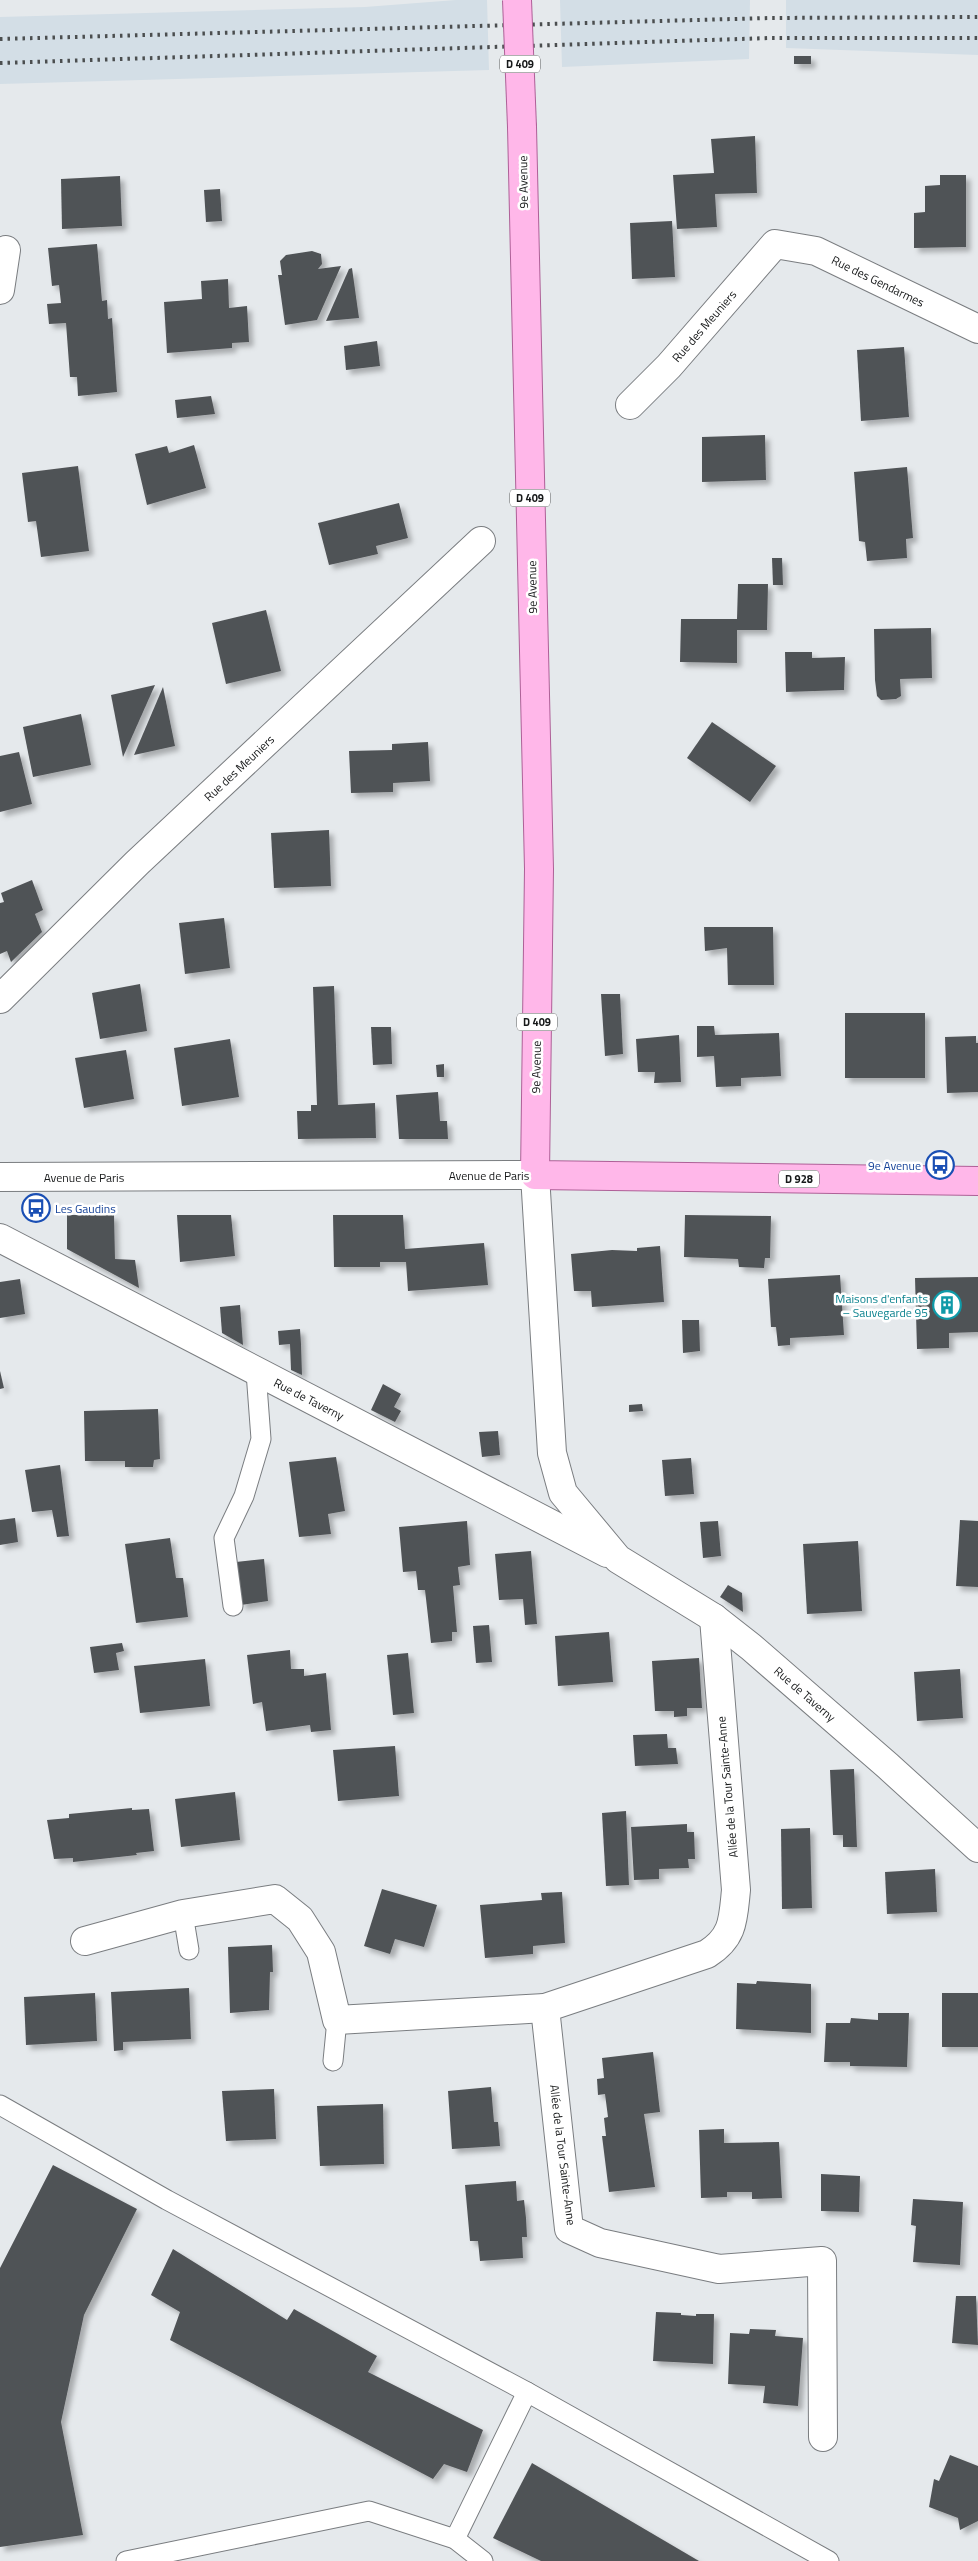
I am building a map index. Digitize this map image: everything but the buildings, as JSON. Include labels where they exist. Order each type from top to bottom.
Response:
[{"type":"main road","name":"9e Avenue","points":[[517,0],[522,127],[539,869],[535,1175]]},
{"type":"main road","name":"Avenue de Paris","points":[[535,1175],[978,1181]]},
{"type":"street","name":"Rue des Gendarmes","points":[[775,244],[816,251],[978,329]]},
{"type":"street","name":"Rue des Meuniers","points":[[630,405],[669,366],[775,244]]},
{"type":"street","points":[[0,290],[6,250]]},
{"type":"street","name":"Rue des Meuniers","points":[[0,999],[137,863],[481,541]]},
{"type":"street","name":"Avenue de Paris","points":[[0,1177],[535,1175]]},
{"type":"street","name":"Rue de Taverny","points":[[535,1175],[552,1453],[562,1493],[618,1559]]},
{"type":"street","name":"Rue de Taverny","points":[[0,1238],[618,1559],[714,1618],[751,1647],[888,1766],[978,1848]]},
{"type":"street","name":"Allée de la Tour Sainte-Anne","points":[[337,2020],[545,2008],[707,1954],[722,1945],[732,1924],[736,1890],[714,1618]]},
{"type":"street","points":[[85,1941],[183,1914],[275,1899],[300,1919],[321,1952],[337,2020]]},
{"type":"street","name":"Allée de la Tour Sainte-Anne","points":[[545,2008],[569,2229],[600,2243],[719,2269],[822,2261],[823,2437]]},
{"type":"lane","points":[[233,1606],[224,1538],[244,1496],[261,1439],[256,1372]]},
{"type":"lane","points":[[183,1914],[189,1950]]},
{"type":"lane","points":[[333,2061],[337,2020]]},
{"type":"lane","points":[[0,2105],[167,2200],[527,2392],[829,2561]]},
{"type":"lane","points":[[455,2539],[527,2392]]},
{"type":"lane","points":[[126,2561],[369,2512],[455,2539],[483,2561]]},
{"type":"shaded area","points":[[456,0],[487,0],[489,70],[0,84],[0,17],[365,7]]},
{"type":"shaded area","points":[[560,0],[750,0],[749,59],[562,67]]},
{"type":"shaded area","points":[[786,0],[978,0],[978,55],[786,48]]},
{"type":"railway","points":[[0,39],[770,18],[978,17]]},
{"type":"railway","points":[[0,63],[770,38],[978,38]]},
{"type":"place","name":"9e Avenue","points":[[940,1165]]},
{"type":"place","name":"Les Gaudins","points":[[36,1208]]},
{"type":"place","name":"Maisons d'enfants – Sauvegarde 95","points":[[947,1305]]}]
